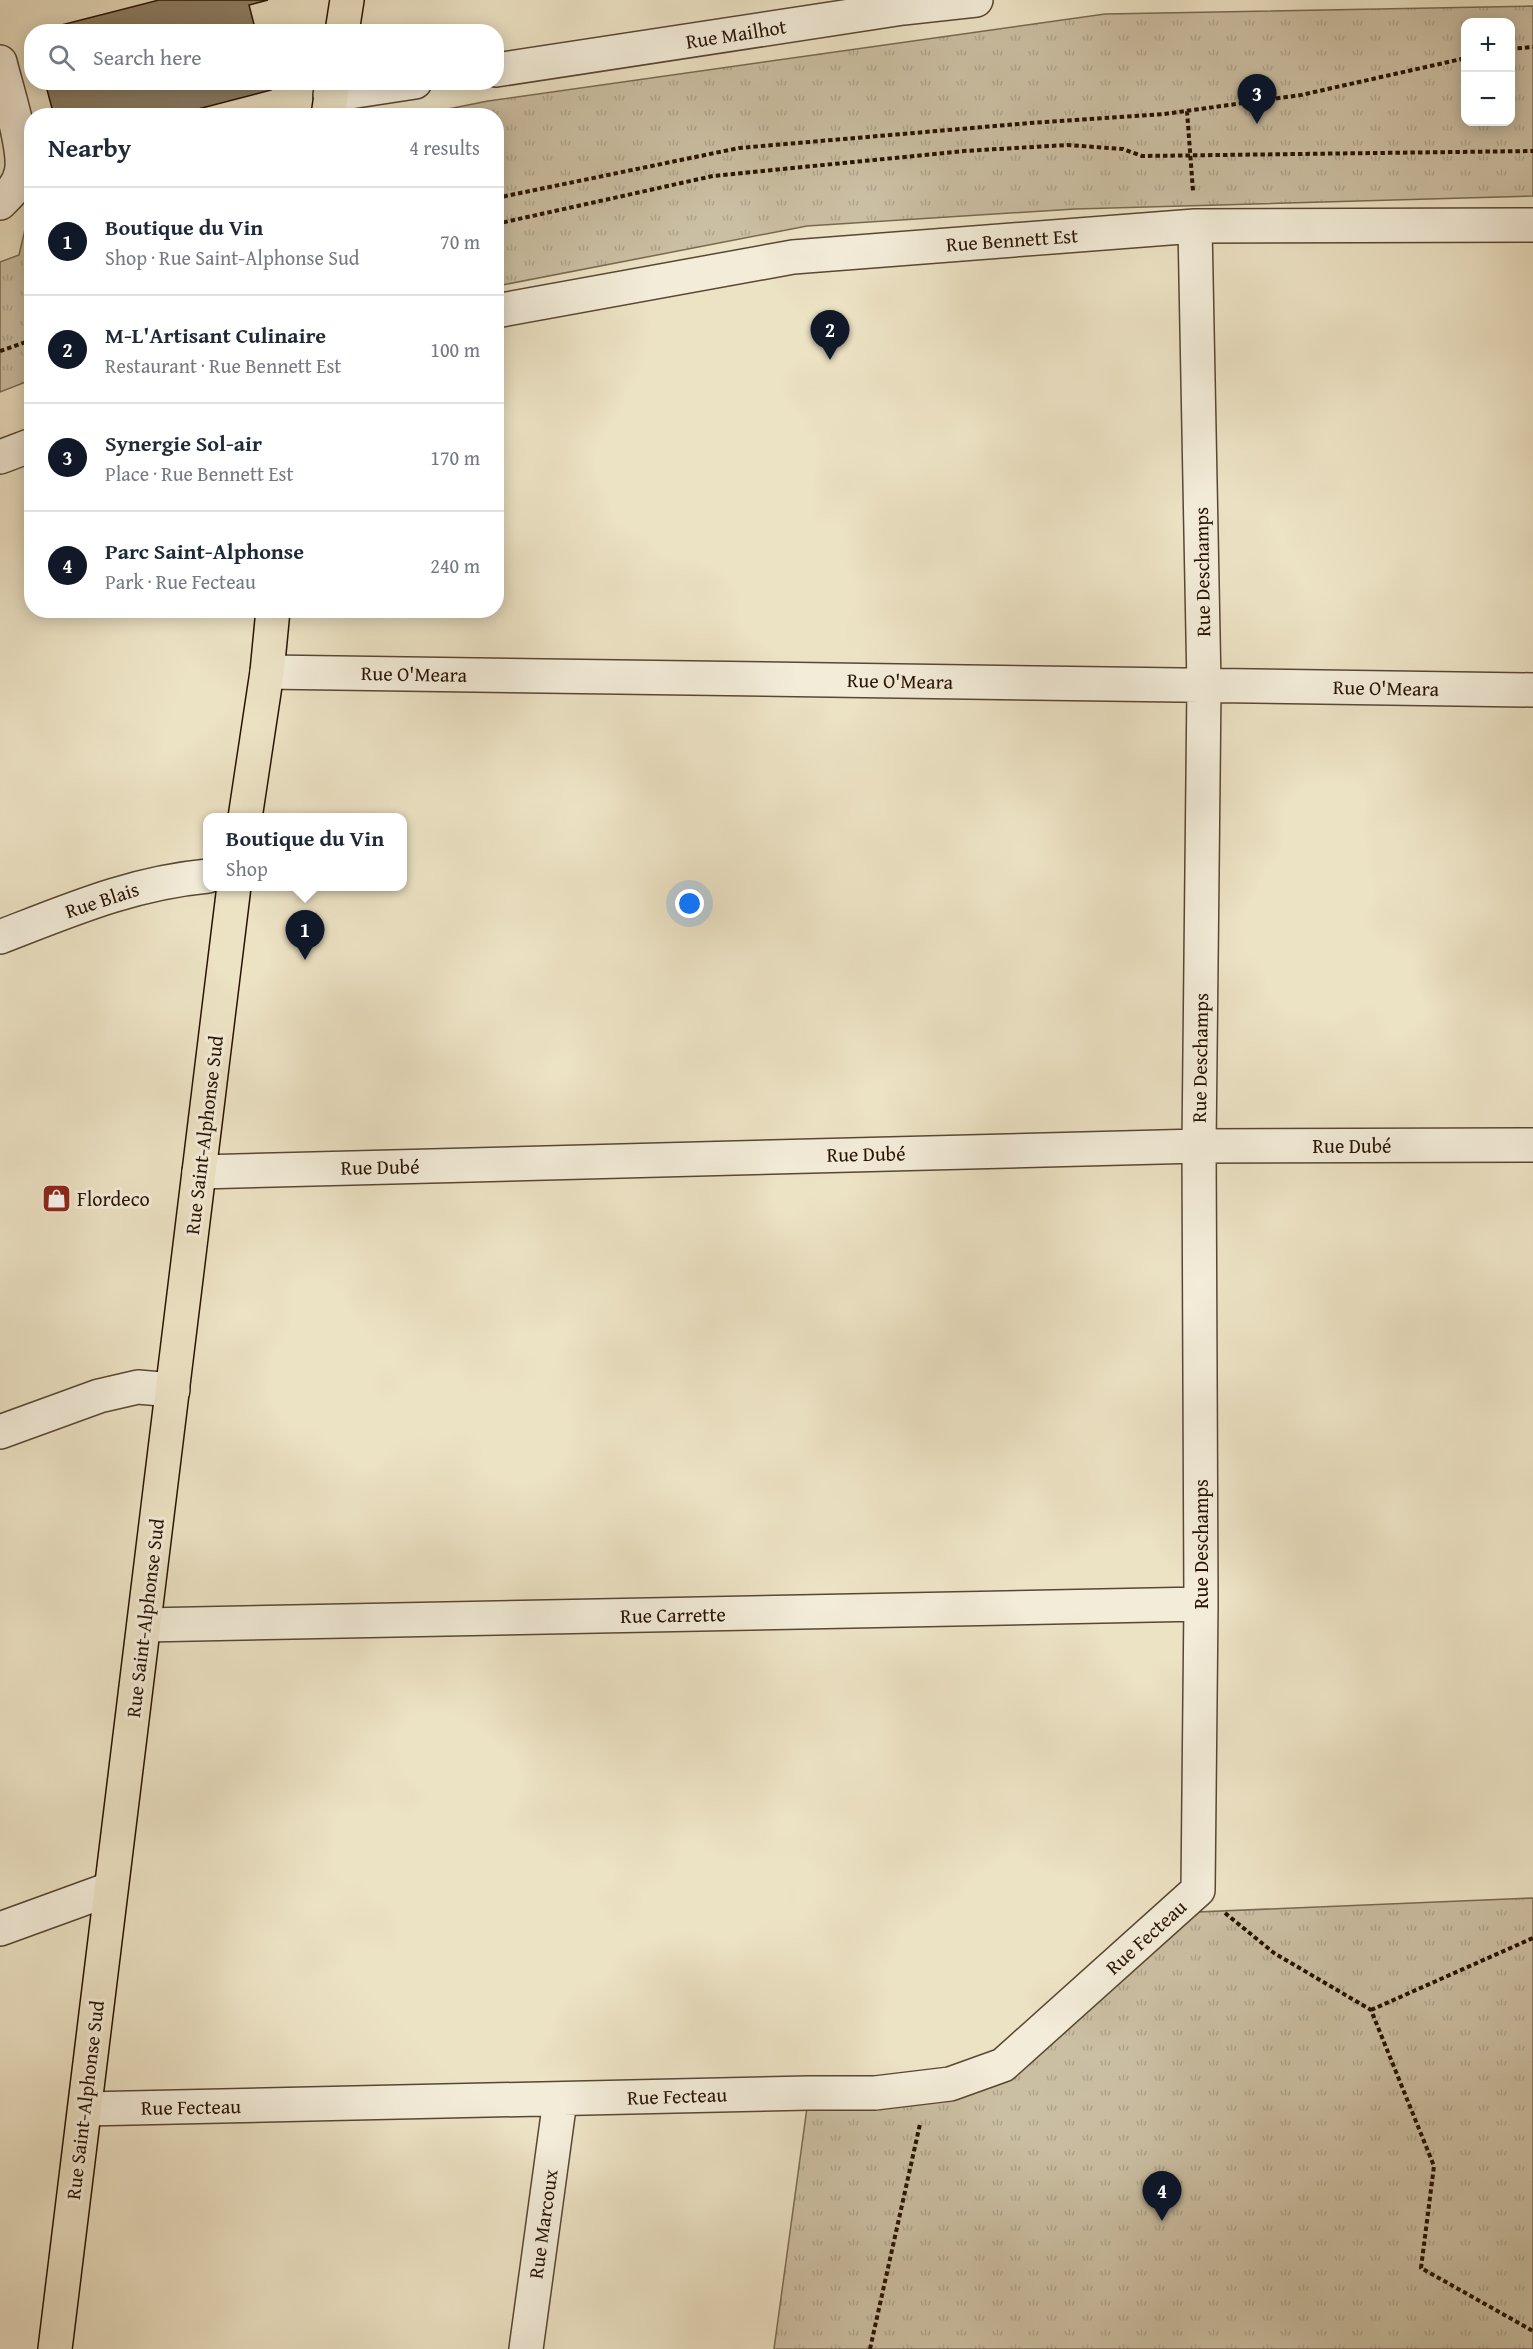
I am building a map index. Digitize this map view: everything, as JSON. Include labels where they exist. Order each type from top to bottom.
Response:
[{"type":"main road","points":[[343,24],[347,0]]},
{"type":"main road","points":[[245,813],[267,672],[272,618]]},
{"type":"main road","name":"Rue Saint-Alphonse Sud","points":[[55,2349],[233,891]]},
{"type":"street","name":"Rue Mailhot","points":[[504,69],[904,4],[976,0]]},
{"type":"street","points":[[0,62],[21,151],[22,171],[15,189],[0,203]]},
{"type":"street","points":[[330,98],[372,90]]},
{"type":"street","name":"Rue Bennett Est","points":[[504,311],[793,257],[1195,226],[1533,225]]},
{"type":"street","name":"Rue Deschamps","points":[[1195,226],[1204,686],[1198,1890]]},
{"type":"street","points":[[0,457],[24,449]]},
{"type":"street","name":"Rue O'Meara","points":[[267,672],[1533,690]]},
{"type":"street","name":"Rue Blais","points":[[0,937],[108,896],[165,880],[203,876]]},
{"type":"street","name":"Rue Dubé","points":[[200,1172],[1200,1146],[1533,1145]]},
{"type":"street","points":[[0,1432],[99,1396],[138,1388],[173,1390]]},
{"type":"street","name":"Rue Carrette","points":[[144,1625],[1201,1604]]},
{"type":"street","points":[[0,1929],[110,1888]]},
{"type":"street","name":"Rue Fecteau","points":[[85,2109],[875,2093],[950,2084],[1003,2065],[1198,1890]]},
{"type":"street","name":"Rue Marcoux","points":[[526,2349],[560,2100]]},
{"type":"path","points":[[1515,49],[1533,47]]},
{"type":"path","points":[[504,196],[739,148],[1187,111],[1301,95],[1461,59]]},
{"type":"path","points":[[1187,111],[1195,226]]},
{"type":"path","points":[[504,222],[713,176],[1067,145],[1123,149],[1142,156],[1533,151]]},
{"type":"path","points":[[0,351],[24,343]]},
{"type":"path","points":[[1198,1890],[1274,1953],[1371,2010],[1434,2166],[1421,2268],[1533,2331]]},
{"type":"path","points":[[1371,2010],[1533,1938]]},
{"type":"path","points":[[870,2349],[928,2087]]},
{"type":"green space","points":[[1533,6],[1533,196],[1075,209],[807,226],[504,285],[504,108],[453,108],[488,101],[1105,14]]},
{"type":"green space","points":[[24,234],[24,383],[0,392],[0,262],[19,255]]},
{"type":"green space","points":[[1533,1898],[1533,2349],[774,2349],[809,2093],[1003,2065],[1173,1913]]},
{"type":"building","points":[[159,0],[268,0],[249,5],[254,24],[65,24]]},
{"type":"building","points":[[47,90],[271,90],[202,108],[52,108]]},
{"type":"place","name":"Synergie Sol-air","points":[[1257,124]]},
{"type":"place","name":"M-L'Artisant Culinaire","points":[[830,360]]},
{"type":"place","name":"Boutique du Vin","points":[[305,960]]},
{"type":"place","name":"Flordeco","points":[[56,1199]]},
{"type":"place","name":"Parc Saint-Alphonse","points":[[1162,2221]]}]
